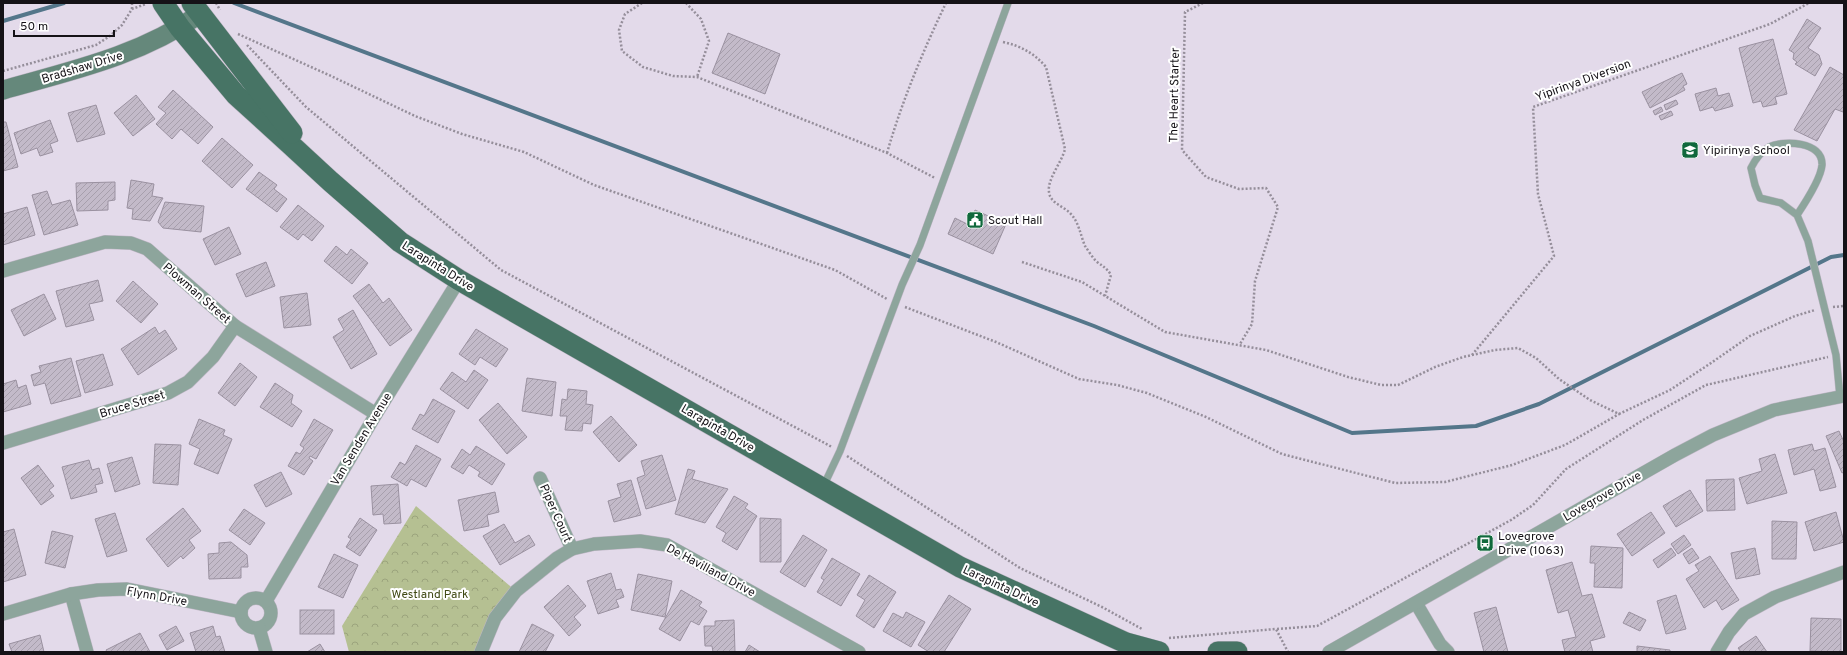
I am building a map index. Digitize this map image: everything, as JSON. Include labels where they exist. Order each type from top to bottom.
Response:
[{"type":"main road","name":"Larapinta Drive","points":[[163,3],[180,28],[236,95],[330,181],[400,242],[459,280],[960,567],[1130,648],[1163,645]]},
{"type":"main road","name":"Larapinta Drive","points":[[203,7],[330,181]]},
{"type":"main road","points":[[1218,652],[1237,652]]},
{"type":"street","name":"Bradshaw Drive","points":[[3,90],[111,60],[180,28],[203,7]]},
{"type":"street","name":"Plowman Street","points":[[3,271],[105,242],[131,243],[147,249],[235,326],[376,414]]},
{"type":"street","name":"Van Senden Avenue","points":[[266,600],[376,414],[459,280]]},
{"type":"street","name":"Bruce Street","points":[[3,443],[168,393],[188,382],[208,362],[235,326]]},
{"type":"street","name":"Lovegrove Drive","points":[[1326,652],[1416,603],[1675,455],[1713,435],[1774,410],[1842,396]]},
{"type":"street","name":"Piper Court","points":[[540,478],[572,549]]},
{"type":"street","name":"De Havilland Drive","points":[[481,652],[495,618],[516,591],[557,558],[572,549],[594,544],[640,541],[667,545],[859,652]]},
{"type":"street","points":[[1717,652],[1729,632],[1744,614],[1775,597],[1844,572]]},
{"type":"street","name":"Flynn Drive","points":[[3,614],[71,594],[98,590],[127,589],[241,612]]},
{"type":"street","points":[[71,594],[87,652]]},
{"type":"street","points":[[260,598],[266,600],[271,609],[272,615],[270,620],[259,628],[250,627],[246,624],[241,612],[243,606],[248,600],[260,598]]},
{"type":"street","points":[[1416,603],[1440,644],[1448,652]]},
{"type":"street","points":[[259,628],[266,652]]},
{"type":"lane","points":[[822,487],[840,451],[895,303],[920,245],[1008,3]]},
{"type":"lane","points":[[1797,215],[1813,190],[1822,165],[1819,154],[1810,146],[1793,143],[1769,147],[1758,155],[1751,168],[1754,185],[1760,198],[1781,203],[1797,215],[1808,241],[1836,355],[1842,396]]},
{"type":"path","points":[[3,71],[96,45],[110,36],[122,25],[132,9],[132,3]]},
{"type":"path","points":[[132,9],[144,6],[148,3]]},
{"type":"path","points":[[642,3],[625,14],[619,30],[622,51],[642,67],[673,76],[697,77],[887,153],[942,182]]},
{"type":"path","points":[[686,3],[702,19],[709,41],[697,77]]},
{"type":"path","points":[[887,153],[894,129],[926,44],[946,3]]},
{"type":"path","name":"The Heart Starter","points":[[1203,3],[1185,12],[1182,150],[1206,176],[1239,189],[1266,188],[1278,207],[1255,282],[1252,324],[1240,344]]},
{"type":"path","name":"Yipirinya Diversion","points":[[1472,355],[1554,256],[1538,194],[1533,107],[1770,24],[1809,3]]},
{"type":"path","points":[[203,7],[223,15]]},
{"type":"path","points":[[234,29],[306,107],[500,270],[840,451],[1020,568],[1102,607],[1148,632]]},
{"type":"path","points":[[237,34],[415,116],[462,134],[524,152],[594,185],[835,270],[895,303],[996,342],[1079,379],[1117,385],[1147,393],[1206,417],[1282,454],[1395,483],[1445,482],[1512,465],[1565,445],[1619,414],[1670,390],[1750,336],[1795,316],[1824,307],[1844,306]]},
{"type":"path","points":[[993,41],[1021,46],[1039,59],[1046,67],[1065,149],[1048,192],[1053,202],[1069,212],[1075,219],[1085,245],[1095,261],[1106,268],[1111,275],[1105,296]]},
{"type":"path","points":[[1022,262],[1082,282],[1166,332],[1240,344],[1266,350],[1348,377],[1382,385],[1398,385],[1435,367],[1472,355],[1495,350],[1518,348],[1536,358],[1560,379],[1590,400],[1619,414]]},
{"type":"path","points":[[1163,645],[1276,629],[1317,626],[1511,520],[1533,505],[1566,469],[1643,420],[1706,385],[1836,355]]},
{"type":"path","points":[[1276,629],[1288,652]]},
{"type":"green space","name":"Westland Park","points":[[416,506],[516,591],[481,652],[349,652],[342,626]]},
{"type":"building","points":[[1807,19],[1821,28],[1808,48],[1819,55],[1822,64],[1815,76],[1795,64],[1797,62],[1793,59],[1794,53],[1789,50]]},
{"type":"building","points":[[728,33],[780,54],[765,94],[712,73]]},
{"type":"building","points":[[1773,39],[1787,94],[1775,97],[1777,104],[1763,107],[1761,101],[1753,103],[1739,48]]},
{"type":"building","points":[[1830,67],[1844,75],[1844,108],[1843,112],[1835,109],[1817,141],[1794,130]]},
{"type":"building","points":[[1682,73],[1687,84],[1683,86],[1685,90],[1650,108],[1642,92]]},
{"type":"building","points":[[1716,88],[1718,96],[1729,93],[1733,106],[1715,111],[1713,107],[1700,111],[1695,94]]},
{"type":"building","points":[[173,90],[213,127],[198,144],[181,129],[172,139],[156,124],[166,113],[158,107]]},
{"type":"building","points":[[136,95],[155,119],[133,136],[114,113]]},
{"type":"building","points":[[1676,100],[1678,104],[1666,110],[1664,105]]},
{"type":"building","points":[[96,105],[105,134],[77,142],[68,113]]},
{"type":"building","points":[[1661,107],[1663,111],[1655,115],[1653,111]]},
{"type":"building","points":[[1671,111],[1673,115],[1661,120],[1659,116]]},
{"type":"building","points":[[50,120],[58,141],[50,144],[53,152],[40,156],[37,148],[21,154],[14,133]]},
{"type":"building","points":[[3,122],[6,122],[18,167],[3,171]]},
{"type":"building","points":[[222,138],[253,165],[232,188],[202,161]]},
{"type":"building","points":[[259,172],[277,185],[274,189],[287,199],[277,212],[246,189]]},
{"type":"building","points":[[131,180],[154,184],[152,196],[163,198],[150,221],[132,219],[133,209],[127,208]]},
{"type":"building","points":[[115,182],[115,200],[108,201],[108,210],[77,211],[76,183]]},
{"type":"building","points":[[47,191],[52,205],[70,200],[78,225],[44,235],[32,195]]},
{"type":"building","points":[[165,202],[204,206],[201,232],[163,228],[158,222]]},
{"type":"building","points":[[298,205],[324,226],[312,241],[303,234],[298,240],[280,227]]},
{"type":"building","points":[[27,207],[35,235],[3,245],[3,214]]},
{"type":"building","points":[[975,210],[1006,224],[993,254],[948,234],[955,218],[969,225]]},
{"type":"building","points":[[229,227],[241,254],[215,265],[203,239]]},
{"type":"building","points":[[336,246],[347,255],[351,249],[368,263],[352,284],[324,261]]},
{"type":"building","points":[[266,262],[275,286],[246,297],[236,274]]},
{"type":"building","points":[[98,280],[103,301],[89,304],[94,320],[66,327],[56,291]]},
{"type":"building","points":[[133,281],[158,304],[141,323],[116,301]]},
{"type":"building","points":[[369,284],[383,303],[389,298],[412,330],[390,346],[353,296]]},
{"type":"building","points":[[307,293],[311,325],[284,328],[280,297]]},
{"type":"building","points":[[44,294],[56,319],[24,336],[11,310]]},
{"type":"building","points":[[353,310],[377,354],[351,369],[333,337],[344,330],[338,319]]},
{"type":"building","points":[[155,327],[159,334],[165,330],[177,349],[138,375],[121,349]]},
{"type":"building","points":[[476,329],[508,349],[496,367],[480,357],[475,365],[459,354]]},
{"type":"building","points":[[103,354],[113,385],[85,393],[76,361]]},
{"type":"building","points":[[71,358],[81,396],[51,404],[45,383],[34,386],[31,375],[41,372],[39,366]]},
{"type":"building","points":[[240,363],[257,377],[235,406],[218,393]]},
{"type":"building","points":[[474,370],[488,380],[468,409],[440,389],[452,372],[466,382]]},
{"type":"building","points":[[527,378],[556,382],[552,416],[522,411]]},
{"type":"building","points":[[16,380],[18,388],[26,385],[31,404],[3,412],[3,384]]},
{"type":"building","points":[[275,383],[293,395],[291,403],[302,411],[292,427],[260,407]]},
{"type":"building","points":[[568,389],[587,391],[586,404],[593,405],[591,424],[583,423],[582,431],[565,430],[567,416],[560,416],[562,399],[567,400]]},
{"type":"building","points":[[433,399],[455,411],[438,443],[412,429],[420,414],[424,416]]},
{"type":"building","points":[[498,403],[527,437],[507,454],[479,420]]},
{"type":"building","points":[[611,416],[637,445],[619,462],[593,432]]},
{"type":"building","points":[[199,419],[225,430],[223,435],[232,439],[218,474],[194,464],[200,449],[189,444]]},
{"type":"building","points":[[314,419],[333,430],[316,459],[310,456],[309,458],[313,461],[304,475],[288,466],[296,452],[300,454],[304,448],[300,445]]},
{"type":"building","points":[[1839,431],[1844,442],[1844,472],[1842,473],[1826,436]]},
{"type":"building","points":[[155,444],[181,445],[178,485],[153,483]]},
{"type":"building","points":[[1812,444],[1814,451],[1825,448],[1836,487],[1820,491],[1814,469],[1794,475],[1788,450]]},
{"type":"building","points":[[416,445],[441,459],[426,487],[411,479],[407,486],[391,477],[400,462],[405,465]]},
{"type":"building","points":[[476,446],[505,464],[492,485],[478,476],[480,472],[469,465],[463,474],[451,467],[462,449],[470,455]]},
{"type":"building","points":[[1775,454],[1787,493],[1747,504],[1739,478],[1762,471],[1759,459]]},
{"type":"building","points":[[662,455],[676,500],[646,509],[637,478],[645,475],[641,461]]},
{"type":"building","points":[[132,457],[140,484],[115,492],[107,464]]},
{"type":"building","points":[[89,460],[92,470],[99,468],[103,483],[95,485],[97,492],[71,499],[62,467]]},
{"type":"building","points":[[38,465],[54,486],[49,490],[54,496],[41,505],[21,478]]},
{"type":"building","points":[[688,469],[695,471],[692,479],[728,489],[705,523],[675,514]]},
{"type":"building","points":[[281,472],[292,494],[266,507],[254,485]]},
{"type":"building","points":[[1734,479],[1735,510],[1707,511],[1706,480]]},
{"type":"building","points":[[631,480],[641,515],[614,522],[608,501],[621,497],[617,484]]},
{"type":"building","points":[[398,484],[401,523],[384,524],[383,514],[373,515],[371,486]]},
{"type":"building","points":[[1690,490],[1703,511],[1676,527],[1663,506]]},
{"type":"building","points":[[495,492],[499,512],[487,515],[489,526],[464,531],[458,500]]},
{"type":"building","points":[[734,496],[748,504],[745,508],[757,516],[737,550],[722,541],[726,533],[716,527]]},
{"type":"building","points":[[183,508],[201,531],[189,540],[195,548],[183,559],[181,556],[168,567],[146,539]]},
{"type":"building","points":[[244,509],[265,523],[250,545],[229,530]]},
{"type":"building","points":[[1651,512],[1665,533],[1632,556],[1617,534]]},
{"type":"building","points":[[1836,512],[1844,542],[1814,551],[1805,522]]},
{"type":"building","points":[[115,513],[127,551],[107,557],[95,519]]},
{"type":"building","points":[[360,518],[377,530],[360,556],[346,547],[351,539],[348,537]]},
{"type":"building","points":[[760,518],[781,519],[781,562],[760,562]]},
{"type":"building","points":[[1772,521],[1797,522],[1796,559],[1772,559]]},
{"type":"building","points":[[504,524],[515,543],[529,535],[535,545],[500,565],[483,536]]},
{"type":"building","points":[[14,529],[26,575],[3,582],[3,532]]},
{"type":"building","points":[[52,531],[73,536],[65,568],[45,563]]},
{"type":"building","points":[[803,535],[827,550],[805,587],[780,572]]},
{"type":"building","points":[[1684,535],[1691,545],[1678,554],[1671,544]]},
{"type":"building","points":[[231,542],[247,555],[248,567],[241,567],[241,578],[209,579],[208,554],[219,553],[219,543]]},
{"type":"building","points":[[1591,546],[1623,548],[1622,588],[1594,587],[1595,563],[1590,563]]},
{"type":"building","points":[[1671,548],[1676,555],[1658,568],[1653,560]]},
{"type":"building","points":[[1692,548],[1699,558],[1689,564],[1683,554]]},
{"type":"building","points":[[1755,548],[1760,574],[1736,579],[1731,553]]},
{"type":"building","points":[[334,554],[358,565],[343,598],[318,587]]},
{"type":"building","points":[[1710,556],[1739,600],[1722,610],[1716,600],[1704,608],[1686,579],[1699,571],[1695,565]]},
{"type":"building","points":[[832,558],[860,574],[841,606],[817,592],[824,580],[821,578]]},
{"type":"building","points":[[1572,562],[1582,596],[1592,594],[1605,637],[1590,641],[1593,652],[1565,652],[1562,640],[1576,637],[1568,610],[1558,613],[1546,570]]},
{"type":"building","points":[[611,573],[616,590],[621,589],[624,597],[616,600],[619,607],[598,614],[587,581]]},
{"type":"building","points":[[638,574],[672,581],[665,617],[631,610]]},
{"type":"building","points":[[869,575],[896,592],[874,628],[856,616],[865,600],[857,595]]},
{"type":"building","points":[[568,585],[586,606],[574,617],[581,625],[569,636],[544,607]]},
{"type":"building","points":[[681,590],[702,602],[699,606],[707,611],[699,625],[691,621],[680,641],[659,629]]},
{"type":"building","points":[[949,595],[971,609],[944,652],[929,652],[918,645]]},
{"type":"building","points":[[1676,595],[1686,629],[1666,634],[1657,601]]},
{"type":"building","points":[[1496,607],[1508,652],[1484,652],[1474,613]]},
{"type":"building","points":[[300,610],[334,610],[334,634],[300,634]]},
{"type":"building","points":[[906,612],[925,622],[911,647],[883,631],[893,613],[903,618]]},
{"type":"building","points":[[1629,612],[1646,620],[1640,631],[1623,623]]},
{"type":"building","points":[[1811,618],[1841,619],[1841,652],[1810,651]]},
{"type":"building","points":[[734,620],[735,652],[713,652],[712,646],[705,646],[704,626],[715,626],[715,621]]},
{"type":"building","points":[[532,624],[554,635],[545,652],[519,652]]},
{"type":"building","points":[[176,626],[184,641],[167,650],[159,635]]},
{"type":"building","points":[[213,626],[216,637],[220,636],[225,652],[196,652],[190,633]]},
{"type":"building","points":[[140,633],[150,652],[107,652],[106,650]]},
{"type":"building","points":[[40,635],[44,652],[12,652],[9,644]]},
{"type":"building","points":[[1756,636],[1767,652],[1741,652],[1738,648]]},
{"type":"building","points":[[320,644],[325,652],[307,652]]},
{"type":"building","points":[[749,645],[760,652],[745,652]]},
{"type":"building","points":[[1637,646],[1670,650],[1670,652],[1637,652]]},
{"type":"waterway","points":[[3,21],[64,3]]},
{"type":"waterway","points":[[234,3],[1094,326],[1352,433],[1476,426],[1539,404],[1831,257],[1844,255]]},
{"type":"place","name":"Yipirinya School","points":[[1690,150]]},
{"type":"place","name":"Scout Hall","points":[[975,220]]},
{"type":"place","name":"Lovegrove Drive (1063)","points":[[1485,543]]}]
